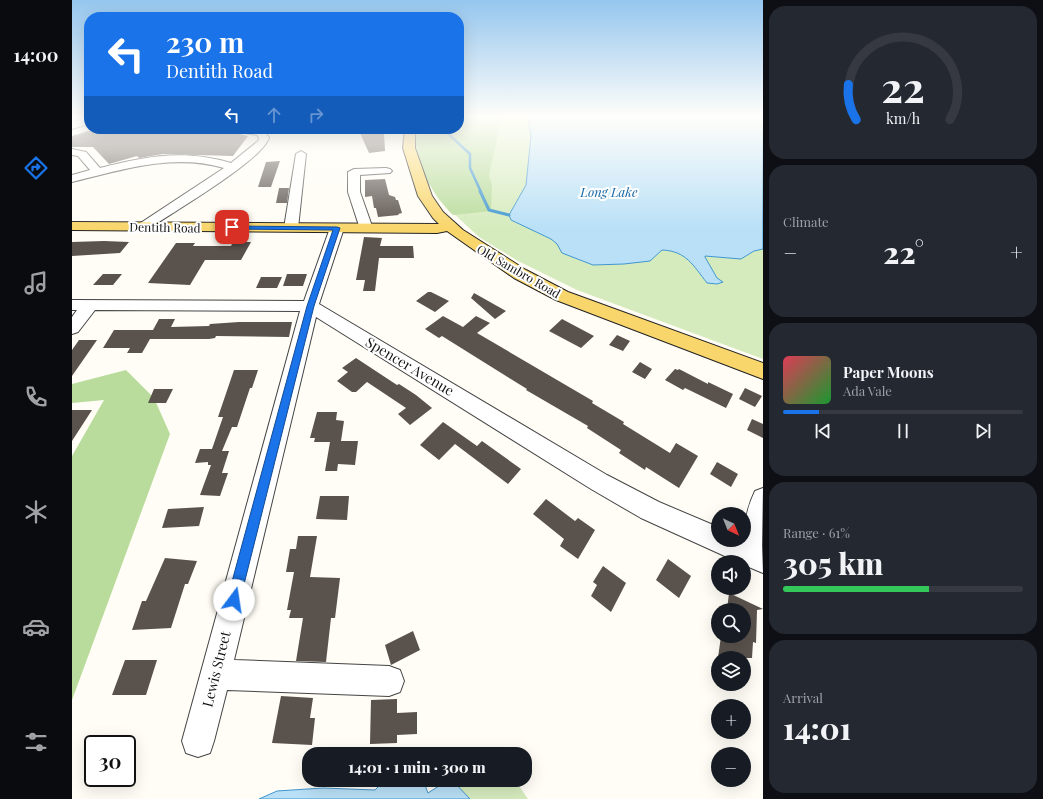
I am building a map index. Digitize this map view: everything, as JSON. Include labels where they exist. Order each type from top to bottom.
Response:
[{"type":"main road","name":"Old Sambro Road","points":[[411,154],[425,196],[438,215],[449,226],[520,274],[562,296],[763,371]]},
{"type":"main road","name":"Dentith Road","points":[[72,226],[437,229],[449,226]]},
{"type":"street","points":[[82,154],[94,168]]},
{"type":"street","points":[[149,226],[171,202],[194,193],[249,154]]},
{"type":"street","points":[[291,228],[301,154]]},
{"type":"street","points":[[72,170],[159,159],[232,167]]},
{"type":"street","points":[[206,163],[217,172],[218,176]]},
{"type":"street","points":[[72,179],[94,168]]},
{"type":"street","points":[[366,229],[354,192],[354,172],[386,171]]},
{"type":"street","points":[[149,226],[190,199],[194,193]]},
{"type":"street","name":"Lewis Street","points":[[198,741],[310,306],[337,228]]},
{"type":"street","points":[[72,305],[310,306]]},
{"type":"street","points":[[72,328],[91,305]]},
{"type":"street","name":"Spencer Avenue","points":[[310,306],[599,482],[650,510],[711,537]]},
{"type":"street","points":[[755,556],[763,499]]},
{"type":"street","name":"Spencer Avenue","points":[[735,547],[755,556]]},
{"type":"street","points":[[215,674],[389,681]]},
{"type":"green space","points":[[418,154],[494,154],[489,175],[492,185],[491,211],[453,215],[431,187],[420,163]]},
{"type":"green space","points":[[419,154],[529,154],[526,185],[509,215],[511,220],[551,239],[557,244],[562,253],[593,265],[650,261],[662,250],[670,251],[683,256],[688,260],[707,283],[717,284],[722,282],[717,278],[705,256],[741,259],[754,251],[763,249],[763,359],[577,290],[518,261],[479,237],[439,200],[427,181]]},
{"type":"green space","points":[[126,370],[154,398],[170,434],[72,700],[72,456],[104,400],[72,403],[72,384]]},
{"type":"green space","points":[[459,787],[520,787],[528,799],[470,799]]},
{"type":"water","name":"Long Lake","points":[[529,154],[763,154],[763,249],[754,251],[741,259],[705,256],[717,278],[723,282],[717,284],[707,283],[688,260],[677,253],[670,251],[662,250],[650,261],[593,265],[562,253],[557,244],[551,239],[511,220],[509,215],[526,185]]},
{"type":"water","points":[[378,787],[426,787],[428,793],[437,787],[459,787],[470,799],[259,799],[277,791],[323,788],[375,790]]},
{"type":"building","points":[[100,154],[161,154],[139,158],[137,156],[109,164]]},
{"type":"building","points":[[173,154],[234,154],[233,156]]},
{"type":"building","points":[[280,161],[271,187],[258,187],[266,162]]},
{"type":"building","points":[[385,179],[389,195],[398,200],[402,213],[398,214],[399,215],[378,217],[376,208],[374,208],[372,196],[365,197],[365,180]]},
{"type":"building","points":[[279,188],[289,188],[287,203],[276,203]]},
{"type":"building","points":[[364,237],[382,238],[380,246],[413,246],[414,258],[379,258],[375,291],[363,291],[365,280],[356,280]]},
{"type":"building","points":[[72,242],[129,242],[120,253],[72,256]]},
{"type":"building","points":[[233,242],[251,242],[241,260],[205,260],[190,285],[148,283],[176,243],[195,243],[193,246],[231,246]]},
{"type":"building","points":[[103,274],[122,274],[113,285],[93,285]]},
{"type":"building","points":[[287,274],[307,274],[303,286],[283,286]]},
{"type":"building","points":[[261,277],[282,277],[277,288],[256,288]]},
{"type":"building","points":[[428,292],[449,301],[435,312],[416,301]]},
{"type":"building","points":[[474,293],[506,311],[495,319],[471,298]]},
{"type":"building","points":[[443,316],[463,327],[476,316],[490,323],[477,333],[593,401],[592,403],[624,422],[623,424],[670,453],[676,443],[698,456],[679,488],[646,467],[645,470],[619,453],[621,450],[587,428],[588,426],[526,390],[527,389],[442,336],[439,338],[425,329]]},
{"type":"building","points":[[159,319],[175,319],[171,327],[209,326],[210,324],[239,322],[292,322],[289,337],[216,336],[215,338],[209,339],[150,339],[142,353],[127,353],[130,348],[103,348],[114,330],[153,330]]},
{"type":"building","points":[[562,319],[594,336],[581,348],[549,331]]},
{"type":"building","points":[[617,335],[630,341],[623,351],[609,345]]},
{"type":"building","points":[[79,340],[97,340],[72,376],[72,350]]},
{"type":"building","points":[[356,358],[397,385],[399,384],[416,395],[432,408],[410,425],[398,414],[406,408],[367,382],[356,392],[352,392],[337,381],[348,372],[342,368]]},
{"type":"building","points":[[640,362],[652,369],[645,379],[632,372]]},
{"type":"building","points":[[675,369],[679,369],[708,384],[708,382],[733,394],[726,408],[685,388],[683,390],[665,380]]},
{"type":"building","points":[[234,370],[258,370],[252,388],[250,388],[237,427],[232,427],[222,451],[229,451],[222,473],[228,473],[220,496],[200,495],[211,465],[208,465],[208,462],[195,463],[200,449],[212,449],[223,417],[218,417]]},
{"type":"building","points":[[745,388],[762,396],[755,407],[739,399]]},
{"type":"building","points":[[154,389],[173,389],[166,403],[148,403]]},
{"type":"building","points":[[72,410],[92,410],[72,441]]},
{"type":"building","points":[[317,412],[337,412],[336,420],[344,421],[341,441],[358,441],[355,465],[338,464],[337,471],[325,471],[330,442],[314,442],[315,438],[310,438]]},
{"type":"building","points":[[752,419],[763,424],[763,438],[747,430]]},
{"type":"building","points":[[443,422],[477,446],[482,441],[521,469],[508,484],[455,444],[439,460],[420,445]]},
{"type":"building","points":[[717,462],[738,474],[731,487],[710,474]]},
{"type":"building","points":[[320,496],[349,496],[347,520],[316,519]]},
{"type":"building","points":[[546,499],[575,521],[578,518],[595,530],[578,559],[560,546],[564,539],[533,514]]},
{"type":"building","points":[[204,507],[199,526],[162,528],[168,509]]},
{"type":"building","points":[[298,536],[317,536],[310,577],[340,578],[335,618],[331,618],[326,662],[296,661],[303,618],[289,618],[291,610],[287,610],[294,572],[286,572],[290,549],[296,549]]},
{"type":"building","points":[[165,558],[197,561],[188,584],[185,584],[171,628],[132,630],[142,601],[146,601]]},
{"type":"building","points":[[668,559],[691,576],[679,598],[656,580]]},
{"type":"building","points":[[603,566],[626,583],[611,612],[591,596],[597,585],[593,582]]},
{"type":"building","points":[[729,595],[733,595],[750,603],[728,603]]},
{"type":"building","points":[[751,603],[763,609],[757,610],[756,643],[753,642],[752,658],[751,651],[719,651],[720,643],[751,643]]},
{"type":"building","points":[[413,631],[420,650],[391,665],[385,645]]},
{"type":"building","points":[[125,660],[157,660],[146,695],[112,695]]},
{"type":"building","points":[[281,696],[313,698],[310,718],[315,718],[312,745],[272,743]]},
{"type":"building","points":[[397,699],[397,713],[417,712],[417,734],[397,735],[397,743],[370,744],[371,700]]},
{"type":"waterway","points":[[470,154],[470,168],[481,192]]},
{"type":"waterway","points":[[480,191],[489,210],[509,215]]},
{"type":"route","points":[[232,227],[337,228],[310,306],[234,600]]}]
